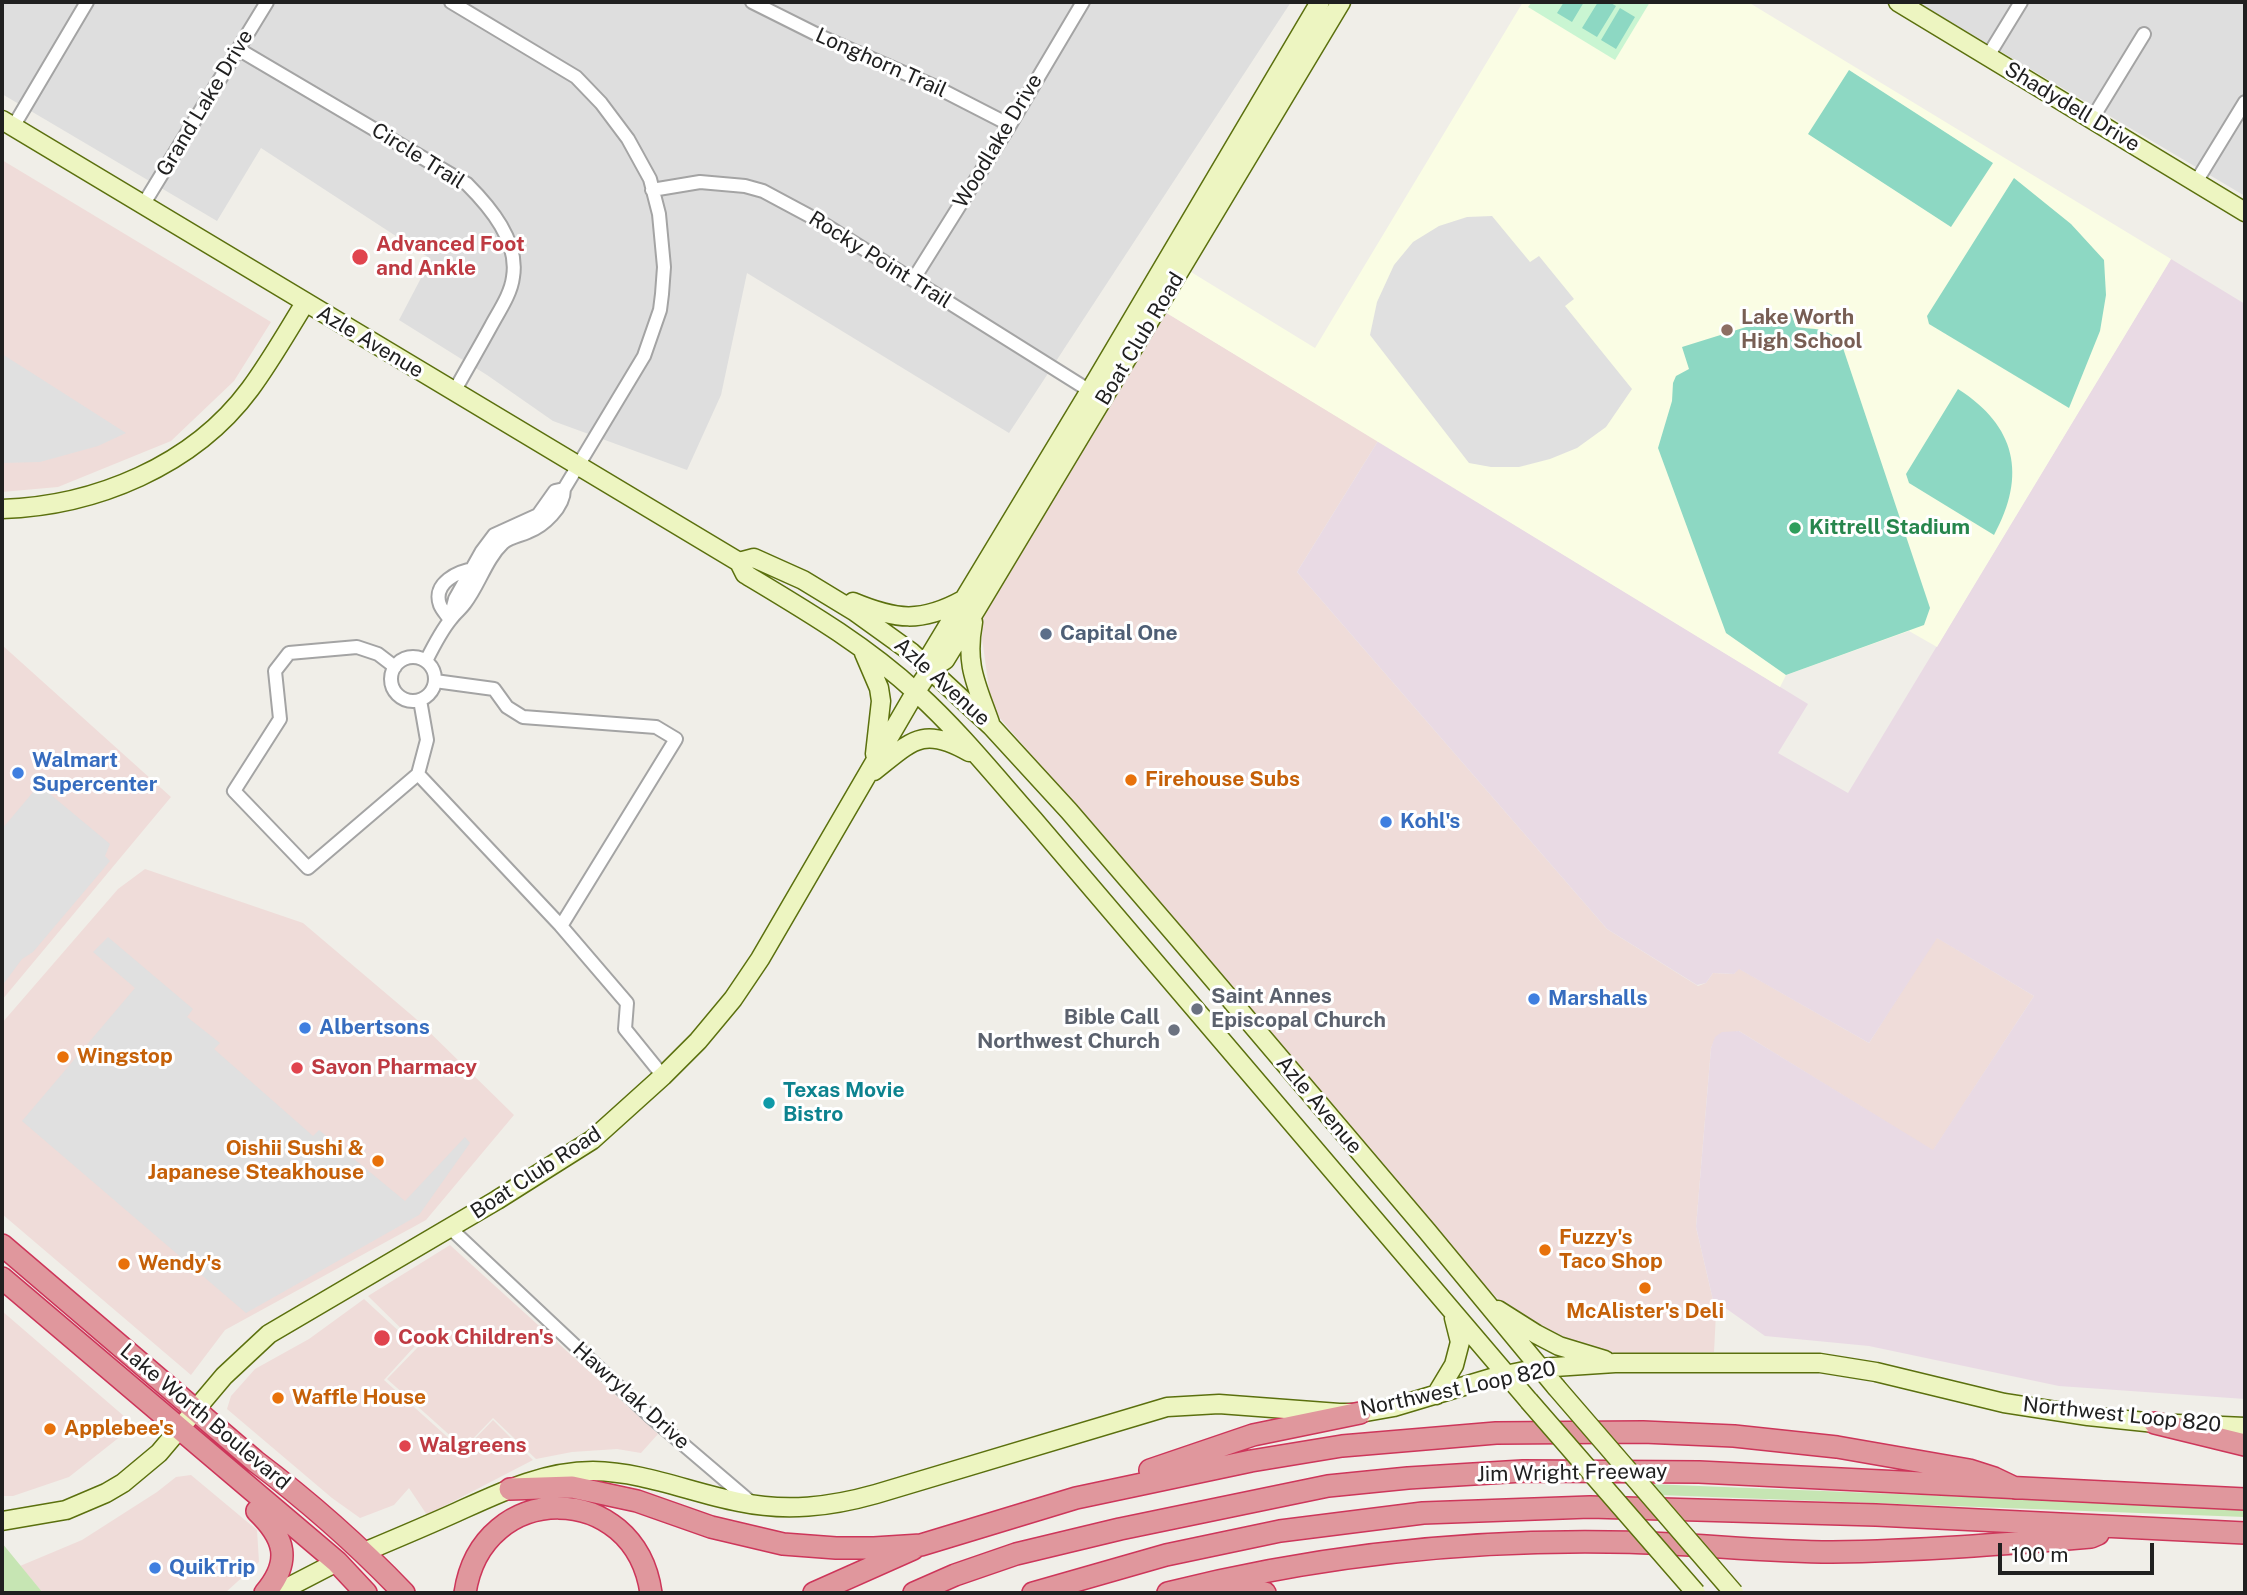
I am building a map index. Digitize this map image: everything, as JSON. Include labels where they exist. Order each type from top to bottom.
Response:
[{"type":"highway","name":"Lake Worth Boulevard","points":[[2,1245],[254,1461],[288,1487],[363,1552],[404,1593]]},
{"type":"highway","name":"Lake Worth Boulevard","points":[[2,1278],[337,1562],[366,1593]]},
{"type":"highway","points":[[1076,1499],[1218,1445],[1277,1429],[1360,1413]]},
{"type":"highway","points":[[2155,1423],[2245,1446]]},
{"type":"highway","points":[[814,1593],[921,1545],[1076,1499],[1226,1466],[1342,1446],[1496,1433],[1643,1432],[1734,1436],[1837,1447],[1969,1471],[1994,1478],[2015,1488]]},
{"type":"highway","name":"Jim Wright Freeway","points":[[914,1593],[955,1575],[1016,1554],[1120,1529],[1328,1486],[1408,1478],[1522,1471],[1624,1471],[1797,1476],[2245,1499]]},
{"type":"highway","points":[[244,1485],[249,1502],[273,1526],[280,1539],[282,1555],[279,1570],[265,1593]]},
{"type":"highway","points":[[510,1489],[572,1487],[638,1501],[711,1527],[783,1544],[848,1548],[921,1545]]},
{"type":"highway","name":"Jim Wright Freeway","points":[[1032,1593],[1166,1555],[1280,1531],[1423,1513],[1590,1507],[1876,1515],[2245,1533]]},
{"type":"highway","points":[[465,1593],[469,1573],[478,1552],[490,1537],[520,1516],[541,1509],[565,1508],[599,1517],[628,1540],[645,1568],[651,1593]]},
{"type":"highway","points":[[1168,1593],[1300,1566],[1427,1549],[1545,1542],[1612,1542],[1829,1552],[1928,1550],[2091,1537],[2120,1526]]},
{"type":"highway","points":[[1199,1586],[1265,1593]]},
{"type":"main road","name":"Boat Club Road","points":[[970,604],[1090,391],[1320,2]]},
{"type":"main road","name":"Boat Club Road","points":[[2,1521],[66,1510],[106,1493],[138,1472],[159,1453],[224,1376],[269,1334],[450,1228],[592,1140],[663,1076],[711,1027],[754,968],[930,669],[931,654],[970,604],[1341,2]]},
{"type":"main road","name":"Shadydell Drive","points":[[1898,2],[2245,212]]},
{"type":"main road","name":"Azle Avenue","points":[[7,124],[739,562],[745,574],[820,619],[916,691],[980,759],[1103,900],[1505,1375],[1696,1593]]},
{"type":"main road","points":[[2,509],[50,505],[99,493],[154,469],[192,445],[249,391],[305,303]]},
{"type":"main road","name":"Azle Avenue","points":[[739,562],[754,558],[803,580],[854,611],[892,636],[991,726],[1062,803],[1179,939],[1419,1221],[1539,1368],[1734,1593]]},
{"type":"main road","points":[[803,580],[870,609],[905,616],[927,616],[970,604],[971,670],[991,726]]},
{"type":"main road","name":"Azle Avenue","points":[[863,649],[879,688],[881,701],[881,719],[874,756],[866,778]]},
{"type":"main road","name":"Azle Avenue","points":[[866,778],[909,743],[923,738],[941,740],[980,759]]},
{"type":"main road","points":[[1103,900],[1128,880]]},
{"type":"main road","points":[[1155,961],[1179,939]]},
{"type":"main road","points":[[1484,1301],[1559,1346],[1615,1363]]},
{"type":"main road","points":[[1436,1395],[1454,1365],[1460,1342],[1452,1311]]},
{"type":"main road","name":"Northwest Loop 820","points":[[363,1552],[510,1489],[554,1475],[579,1472],[620,1473],[648,1477],[753,1504],[801,1508],[851,1501],[1167,1407],[1219,1404],[1360,1413],[1394,1407],[1539,1368],[1615,1363],[1820,1363],[1876,1371],[2004,1403],[2088,1416],[2155,1423],[2245,1427]]},
{"type":"main road","points":[[277,1593],[337,1562]]},
{"type":"street","points":[[7,124],[87,2]]},
{"type":"street","name":"Grand Lake Drive","points":[[143,205],[267,2]]},
{"type":"street","points":[[426,661],[450,620],[466,603],[478,570],[503,543],[554,513],[564,496],[564,489],[644,356],[660,310],[664,267],[659,214],[650,178],[628,139],[601,103],[576,77],[451,2]]},
{"type":"street","name":"Longhorn Trail","points":[[752,2],[822,37],[934,86],[1010,125]]},
{"type":"street","name":"Woodlake Drive","points":[[913,280],[1083,2]]},
{"type":"street","points":[[1988,56],[2021,2]]},
{"type":"street","points":[[2091,119],[2144,34]]},
{"type":"street","name":"Circle Trail","points":[[238,49],[467,184],[484,201],[501,226],[514,262],[513,279],[503,304],[454,392]]},
{"type":"street","points":[[2196,182],[2245,102]]},
{"type":"street","name":"Rocky Point Trail","points":[[652,190],[700,182],[745,186],[763,191],[819,221],[1090,391]]},
{"type":"street","points":[[450,620],[440,604],[439,593],[445,582],[454,574],[478,570]]},
{"type":"street","points":[[395,667],[377,654],[356,647],[289,653],[275,671],[280,719],[234,791],[308,868],[418,774],[427,740],[420,699]]},
{"type":"street","points":[[413,657],[426,661],[435,681],[429,694],[420,699],[409,700],[397,693],[391,680],[395,667],[413,657]]},
{"type":"street","points":[[435,681],[494,689],[507,707],[523,717],[656,727],[676,739],[561,926]]},
{"type":"street","points":[[418,774],[561,926],[627,1003],[625,1029],[663,1076]]},
{"type":"street","name":"Hawrylak Drive","points":[[450,1228],[651,1417],[753,1504]]},
{"type":"shaded area","points":[[2,2],[1291,2],[1009,433],[747,273],[721,395],[687,470],[553,421],[487,375],[399,320],[431,259],[261,148],[217,221],[2,94]]},
{"type":"shaded area","name":"Lake Worth High School","points":[[1523,2],[1748,2],[2171,259],[1937,647],[1909,631],[1786,675],[1780,687],[1165,312],[1191,272],[1315,348]]},
{"type":"shaded area","points":[[1917,2],[2245,2],[2245,196]]},
{"type":"shaded area","points":[[2,160],[271,322],[234,381],[171,441],[58,487],[2,492]]},
{"type":"shaded area","points":[[1492,216],[1530,262],[1539,256],[1574,299],[1565,306],[1632,389],[1606,427],[1577,448],[1519,467],[1491,467],[1469,463],[1370,335],[1377,302],[1394,265],[1413,242],[1439,226],[1467,217]]},
{"type":"shaded area","points":[[2171,259],[2245,304],[2245,1399],[2059,1386],[1869,1346],[1765,1336],[1724,1307],[1716,1313],[1696,1227],[1711,1048],[1715,1037],[1722,1032],[1739,1031],[1933,1150],[2034,996],[1937,938],[1869,1043],[1739,969],[1734,974],[1713,973],[1706,983],[1697,985],[1607,929],[1297,572],[1378,441],[1808,704],[1778,753],[1848,793]]},
{"type":"shaded area","points":[[1165,312],[1378,441],[1297,572],[1607,929],[1698,986],[1706,983],[1713,973],[1734,974],[1738,968],[1869,1043],[1936,937],[2034,996],[1933,1151],[1739,1031],[1716,1037],[1711,1048],[1696,1227],[1716,1313],[1714,1352],[1605,1354],[1555,1335],[1515,1312],[1496,1297],[999,717],[990,696],[982,638],[984,608]]},
{"type":"shaded area","points":[[2,354],[126,433],[98,446],[40,462],[2,463]]},
{"type":"shaded area","points":[[2,645],[171,797],[2,1000]]},
{"type":"shaded area","points":[[39,785],[110,844],[105,856],[110,861],[33,952],[22,959],[2,986],[2,829]]},
{"type":"shaded area","points":[[145,869],[303,923],[415,1018],[514,1115],[426,1220],[225,1330],[191,1375],[2,1214],[2,1023],[118,889]]},
{"type":"shaded area","points":[[108,937],[193,1009],[187,1017],[220,1043],[214,1049],[313,1136],[319,1130],[405,1201],[465,1137],[470,1143],[419,1215],[246,1313],[22,1121],[135,988],[93,952]]},
{"type":"shaded area","points":[[450,1245],[658,1434],[641,1453],[617,1449],[572,1452],[536,1459],[493,1418],[464,1448],[387,1379],[419,1346],[368,1296]]},
{"type":"shaded area","points":[[364,1299],[415,1346],[384,1380],[463,1451],[493,1420],[533,1460],[427,1515],[409,1488],[394,1505],[360,1518],[332,1498],[227,1409],[231,1396],[255,1369],[309,1339]]},
{"type":"shaded area","points":[[2,1311],[132,1423],[126,1432],[69,1477],[13,1496],[2,1496]]},
{"type":"shaded area","points":[[191,1475],[257,1530],[259,1562],[225,1593],[43,1593],[20,1566],[82,1540],[176,1477]]},
{"type":"green space","points":[[1532,2],[1650,2],[1615,60],[1528,7]]},
{"type":"green space","points":[[1564,2],[1584,2],[1572,22],[1557,13]]},
{"type":"green space","points":[[1598,2],[1609,2],[1616,6],[1597,37],[1582,28]]},
{"type":"green space","points":[[1620,8],[1635,17],[1616,49],[1601,40]]},
{"type":"green space","points":[[1849,70],[1993,163],[1951,227],[1808,134]]},
{"type":"green space","points":[[2014,178],[2071,224],[2104,260],[2106,295],[2100,331],[2069,408],[1929,324],[1927,316]]},
{"type":"green space","name":"Kittrell Stadium","points":[[1791,313],[1796,327],[1826,332],[1842,345],[1930,608],[1924,625],[1786,675],[1726,633],[1658,448],[1672,401],[1673,383],[1676,376],[1689,369],[1682,347]]},
{"type":"green space","points":[[1958,389],[1978,403],[1993,419],[2004,436],[2010,453],[2010,492],[1994,535],[1909,483],[1906,474]]},
{"type":"green space","points":[[1650,1484],[2245,1508],[2245,1517],[1659,1495]]},
{"type":"green space","points":[[2,1543],[43,1593],[2,1593]]},
{"type":"place","name":"Advanced Foot and Ankle","points":[[360,257]]},
{"type":"place","name":"Lake Worth High School","points":[[1727,330]]},
{"type":"place","name":"Kittrell Stadium","points":[[1795,528]]},
{"type":"place","name":"Capital One","points":[[1046,634]]},
{"type":"place","name":"Walmart Supercenter","points":[[18,773]]},
{"type":"place","name":"Firehouse Subs","points":[[1131,780]]},
{"type":"place","name":"Kohl's","points":[[1386,822]]},
{"type":"place","name":"Marshalls","points":[[1534,999]]},
{"type":"place","name":"Saint Annes Episcopal Church","points":[[1197,1009]]},
{"type":"place","name":"Albertsons","points":[[305,1028]]},
{"type":"place","name":"Bible Call Northwest Church","points":[[1174,1030]]},
{"type":"place","name":"Wingstop","points":[[63,1057]]},
{"type":"place","name":"Savon Pharmacy","points":[[297,1068]]},
{"type":"place","name":"Texas Movie Bistro","points":[[769,1103]]},
{"type":"place","name":"Oishii Sushi & Japanese Steakhouse","points":[[378,1161]]},
{"type":"place","name":"Fuzzy's Taco Shop","points":[[1545,1250]]},
{"type":"place","name":"Wendy's","points":[[124,1264]]},
{"type":"place","name":"McAlister's Deli","points":[[1645,1288]]},
{"type":"place","name":"Cook Children's","points":[[382,1338]]},
{"type":"place","name":"Waffle House","points":[[278,1398]]},
{"type":"place","name":"Applebee's","points":[[50,1429]]},
{"type":"place","name":"Walgreens","points":[[405,1446]]},
{"type":"place","name":"QuikTrip","points":[[155,1568]]}]
